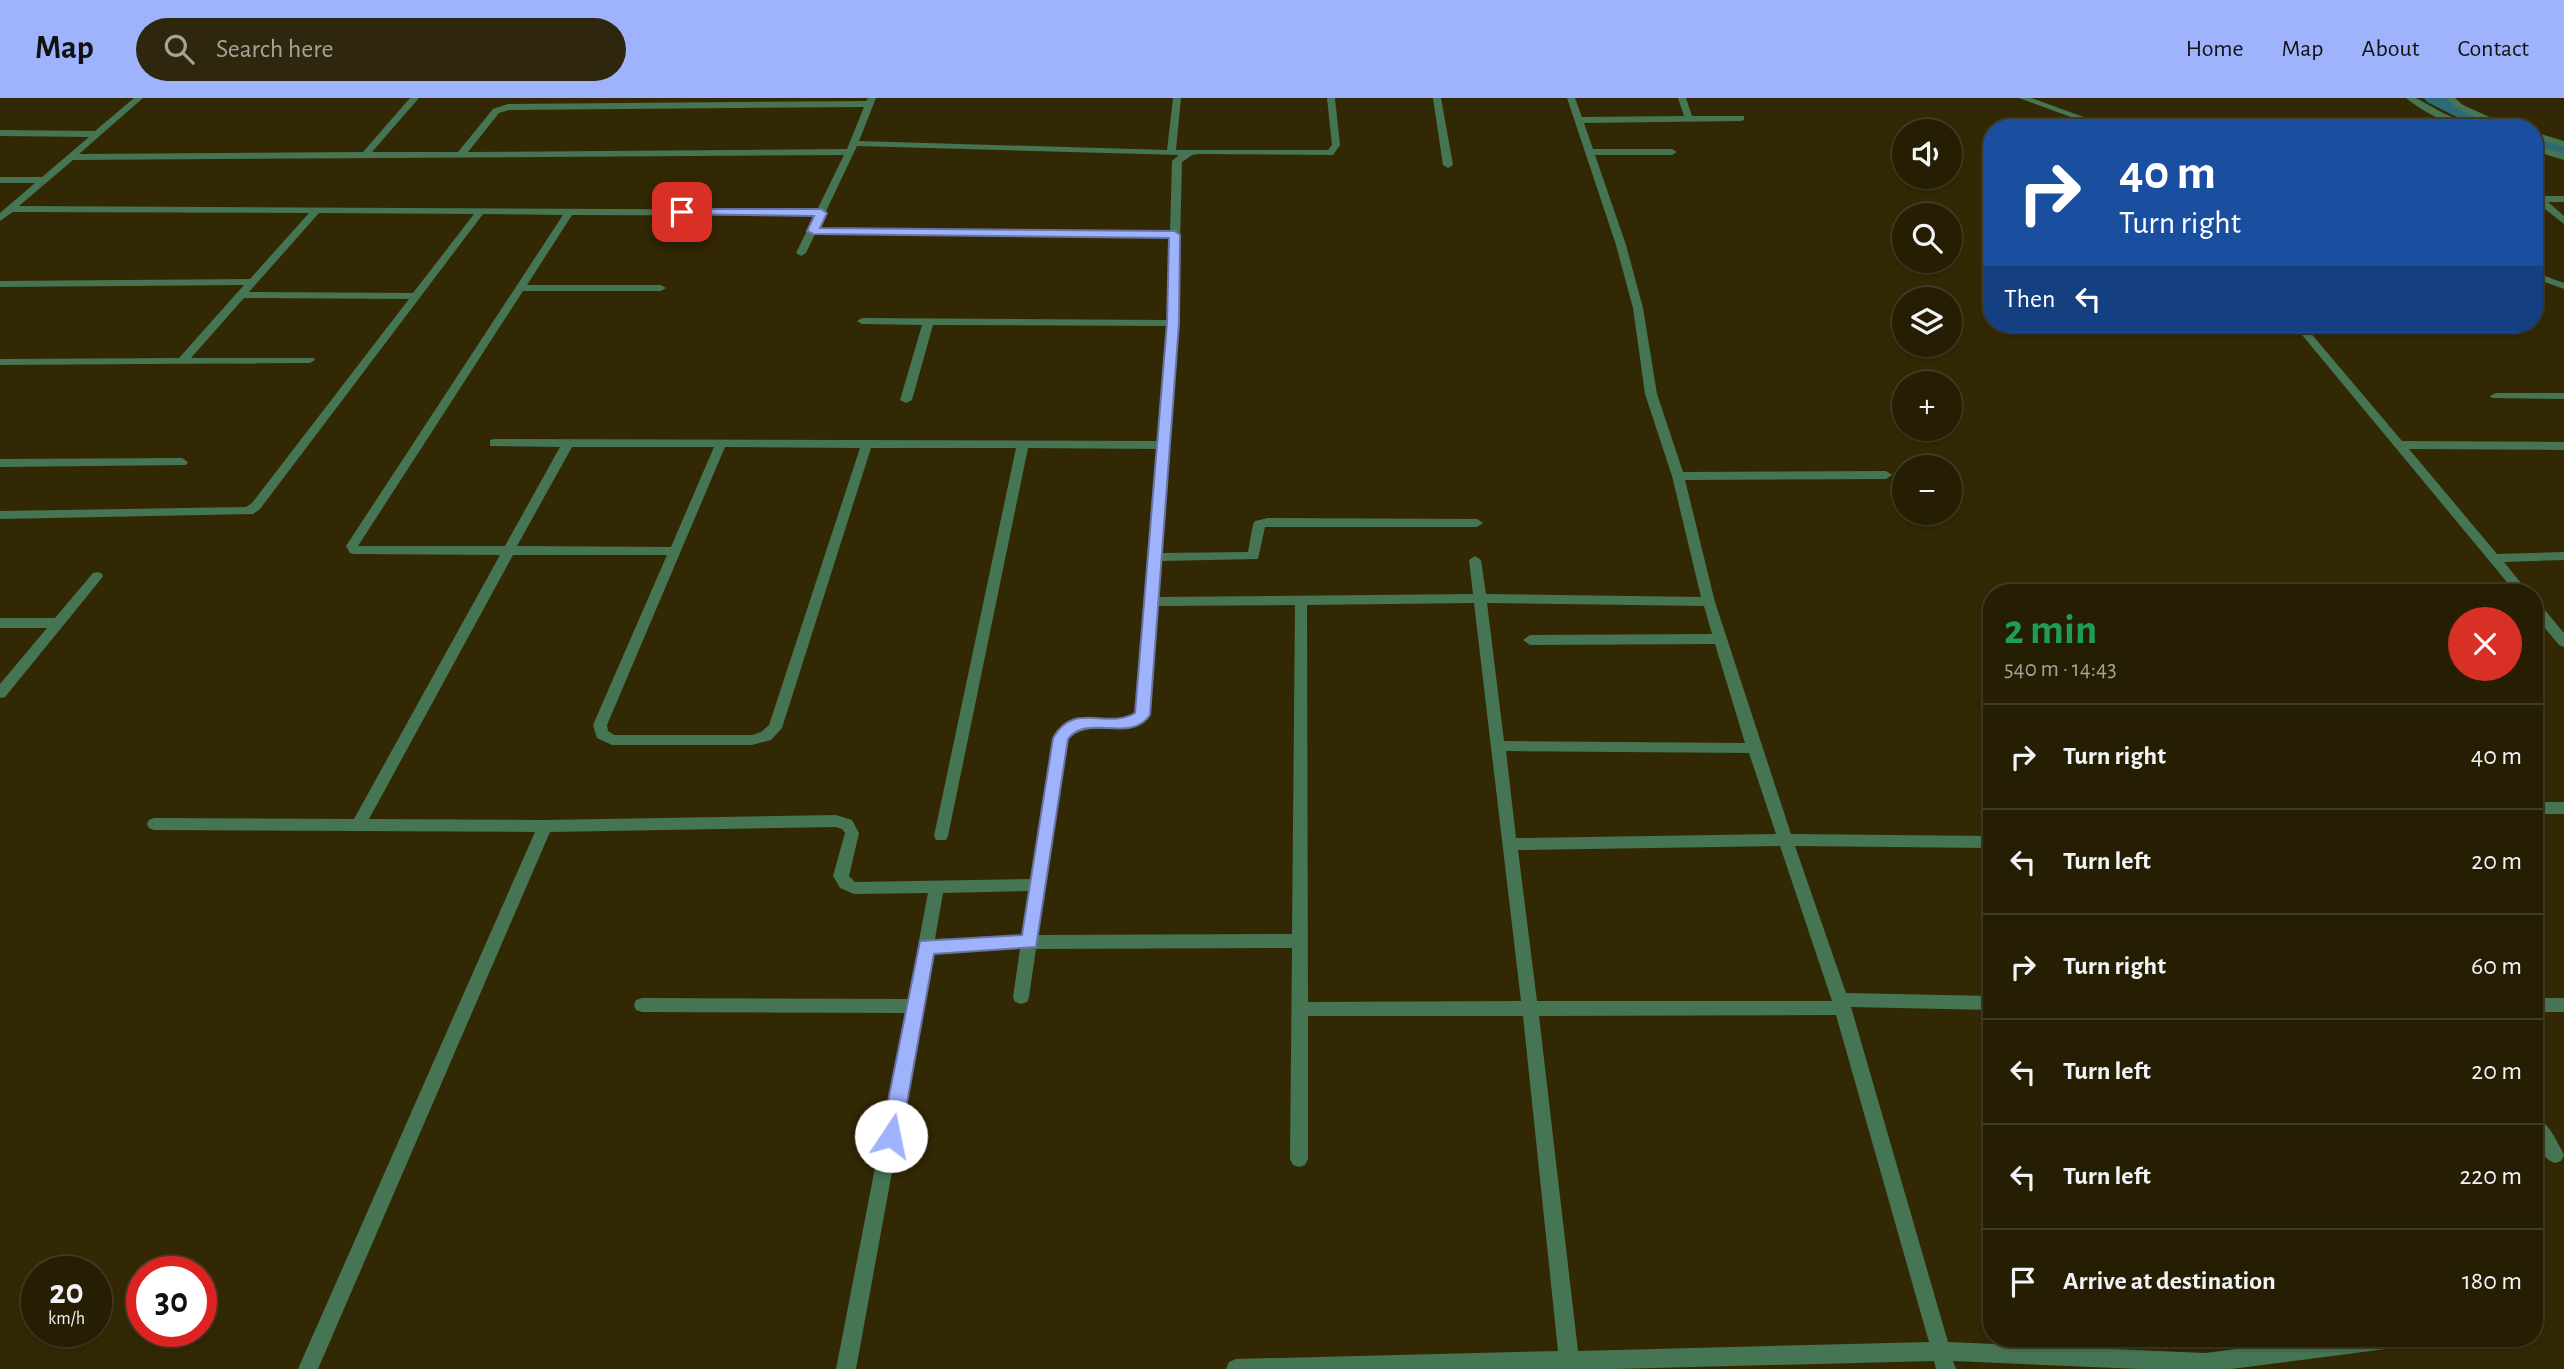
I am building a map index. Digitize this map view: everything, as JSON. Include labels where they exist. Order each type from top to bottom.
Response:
[{"type":"street","points":[[0,218],[139,98]]},
{"type":"street","points":[[366,155],[415,98]]},
{"type":"street","points":[[1171,153],[1177,98]]},
{"type":"street","points":[[70,157],[852,148],[1330,153],[1336,145],[1331,98]]},
{"type":"street","points":[[1437,98],[1448,165]]},
{"type":"street","points":[[1571,98],[1621,245],[1637,308],[1651,394],[1678,477],[1709,602],[1754,748],[1841,1004],[1944,1360]]},
{"type":"street","points":[[1682,98],[1689,119]]},
{"type":"street","points":[[2023,98],[2084,119]]},
{"type":"street","points":[[2410,98],[2450,119]]},
{"type":"street","points":[[2450,98],[2460,107],[2489,119]]},
{"type":"street","points":[[461,154],[501,108],[586,102],[871,101],[852,148],[801,253]]},
{"type":"street","points":[[1578,120],[1741,118]]},
{"type":"street","points":[[0,133],[97,134]]},
{"type":"street","points":[[2543,138],[2564,144]]},
{"type":"street","points":[[2543,151],[2564,157]]},
{"type":"street","points":[[1590,152],[1672,152]]},
{"type":"street","points":[[1021,998],[1060,738],[1067,728],[1081,723],[1130,723],[1142,715],[1173,323],[1176,167],[1177,161],[1189,153]]},
{"type":"street","points":[[0,180],[43,180]]},
{"type":"street","points":[[2543,198],[2564,199]]},
{"type":"street","points":[[2543,203],[2564,221]]},
{"type":"street","points":[[10,209],[821,213]]},
{"type":"street","points":[[181,361],[317,210]]},
{"type":"street","points":[[0,515],[249,512],[481,211]]},
{"type":"street","points":[[570,211],[352,546],[354,550],[362,551],[675,551]]},
{"type":"street","points":[[813,231],[1175,235]]},
{"type":"street","points":[[2543,278],[2564,286]]},
{"type":"street","points":[[0,284],[253,282]]},
{"type":"street","points":[[520,288],[661,288]]},
{"type":"street","points":[[241,295],[415,296]]},
{"type":"street","points":[[862,321],[1173,323]]},
{"type":"street","points":[[906,400],[929,322]]},
{"type":"street","points":[[2306,333],[2515,584]]},
{"type":"street","points":[[0,362],[310,360]]},
{"type":"street","points":[[2496,396],[2564,396]]},
{"type":"street","points":[[494,443],[1165,445]]},
{"type":"street","points":[[358,825],[568,443]]},
{"type":"street","points":[[721,444],[600,725],[602,734],[612,740],[752,740],[766,736],[775,728],[867,443]]},
{"type":"street","points":[[942,836],[1023,444]]},
{"type":"street","points":[[2399,445],[2564,446]]},
{"type":"street","points":[[0,463],[182,462]]},
{"type":"street","points":[[1678,477],[1886,475]]},
{"type":"street","points":[[1155,557],[1254,556],[1256,528],[1259,524],[1268,522],[1477,523]]},
{"type":"street","points":[[2493,558],[2564,556]]},
{"type":"street","points":[[1475,560],[1530,1009],[1569,1360]]},
{"type":"street","points":[[0,693],[97,576]]},
{"type":"street","points":[[1151,602],[1479,598],[1709,602]]},
{"type":"street","points":[[1299,1159],[1301,600]]},
{"type":"street","points":[[2543,617],[2564,642]]},
{"type":"street","points":[[0,623],[57,623]]},
{"type":"street","points":[[1530,640],[1721,639]]},
{"type":"street","points":[[1497,746],[1754,748]]},
{"type":"street","points":[[2543,808],[2564,808]]},
{"type":"street","points":[[154,824],[545,826],[836,821],[847,824],[852,832],[841,876],[845,884],[854,888],[1038,885]]},
{"type":"street","points":[[308,1369],[545,826]]},
{"type":"street","points":[[1510,844],[1785,840],[1983,842]]},
{"type":"street","points":[[846,1369],[937,886]]},
{"type":"street","points":[[926,946],[1030,942],[1300,941]]},
{"type":"street","points":[[1300,1009],[1983,1003]]},
{"type":"street","points":[[642,1005],[915,1006]]},
{"type":"street","points":[[2543,1005],[2564,1005]]},
{"type":"street","points":[[2543,1137],[2555,1155]]},
{"type":"street","points":[[1236,1369],[1414,1367],[1569,1360],[1944,1360],[2212,1366],[2334,1347]]},
{"type":"waterway","points":[[2433,98],[2476,119]]},
{"type":"waterway","points":[[2543,144],[2564,150]]},
{"type":"route","points":[[682,212],[821,213],[813,231],[1175,235],[1173,323],[1165,445],[1142,715],[1130,723],[1081,723],[1067,728],[1060,738],[1030,942],[926,946],[891,1136]]}]
